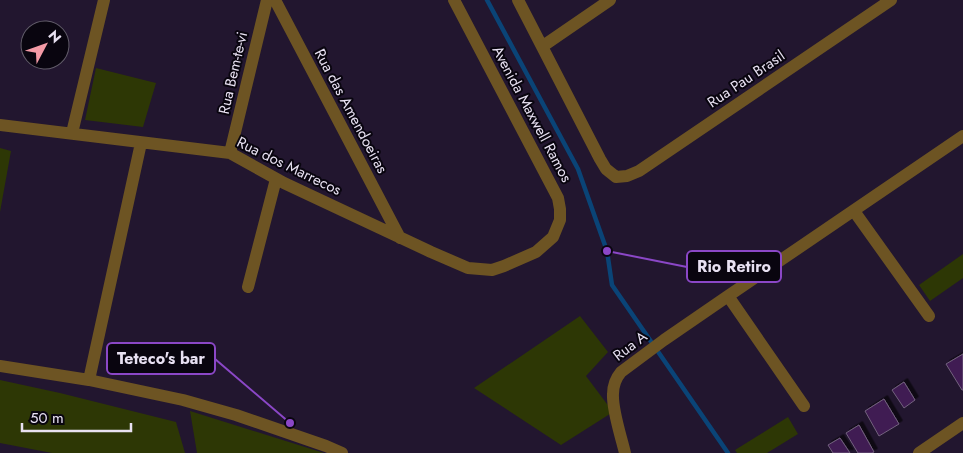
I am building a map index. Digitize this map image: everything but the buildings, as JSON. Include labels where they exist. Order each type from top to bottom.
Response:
[{"type":"street","points":[[72,134],[104,0]]},
{"type":"street","name":"Rua Bem-te-vi","points":[[230,153],[266,0]]},
{"type":"street","name":"Rua das Amendoeiras","points":[[274,0],[400,238]]},
{"type":"street","name":"Avenida Maxwell Ramos","points":[[454,0],[558,198],[560,220],[553,237],[547,244]]},
{"type":"street","points":[[518,0],[543,46],[610,0]]},
{"type":"street","name":"Rua Pau Brasil","points":[[543,46],[606,169],[616,177],[627,176],[640,171],[875,4],[891,0]]},
{"type":"street","name":"Rua dos Marrecos","points":[[0,125],[230,153],[276,179],[468,268],[492,270],[536,252],[547,244]]},
{"type":"street","name":"Rua A","points":[[625,453],[612,393],[614,383],[621,372],[664,340],[963,136]]},
{"type":"street","points":[[89,380],[141,142]]},
{"type":"street","points":[[248,287],[276,179]]},
{"type":"street","points":[[854,211],[930,316]]},
{"type":"street","points":[[728,296],[804,406]]},
{"type":"street","points":[[0,366],[89,380],[183,400],[236,415],[342,453]]},
{"type":"street","points":[[918,453],[963,423]]},
{"type":"green space","points":[[96,68],[156,83],[143,127],[85,120]]},
{"type":"green space","points":[[0,148],[11,151],[0,212]]},
{"type":"green space","points":[[963,254],[963,278],[930,301],[919,285]]},
{"type":"green space","points":[[580,316],[608,352],[586,376],[613,412],[561,445],[474,388]]},
{"type":"green space","points":[[0,380],[176,422],[185,453],[52,453],[0,443]]},
{"type":"green space","points":[[190,411],[324,453],[197,453]]},
{"type":"green space","points":[[788,417],[798,434],[767,453],[737,453],[735,450]]},
{"type":"waterway","points":[[487,0],[578,169],[607,251],[612,285],[728,453]]},
{"type":"place","name":"Rio Retiro","points":[[607,251]]},
{"type":"place","name":"Teteco's bar","points":[[290,423]]}]
